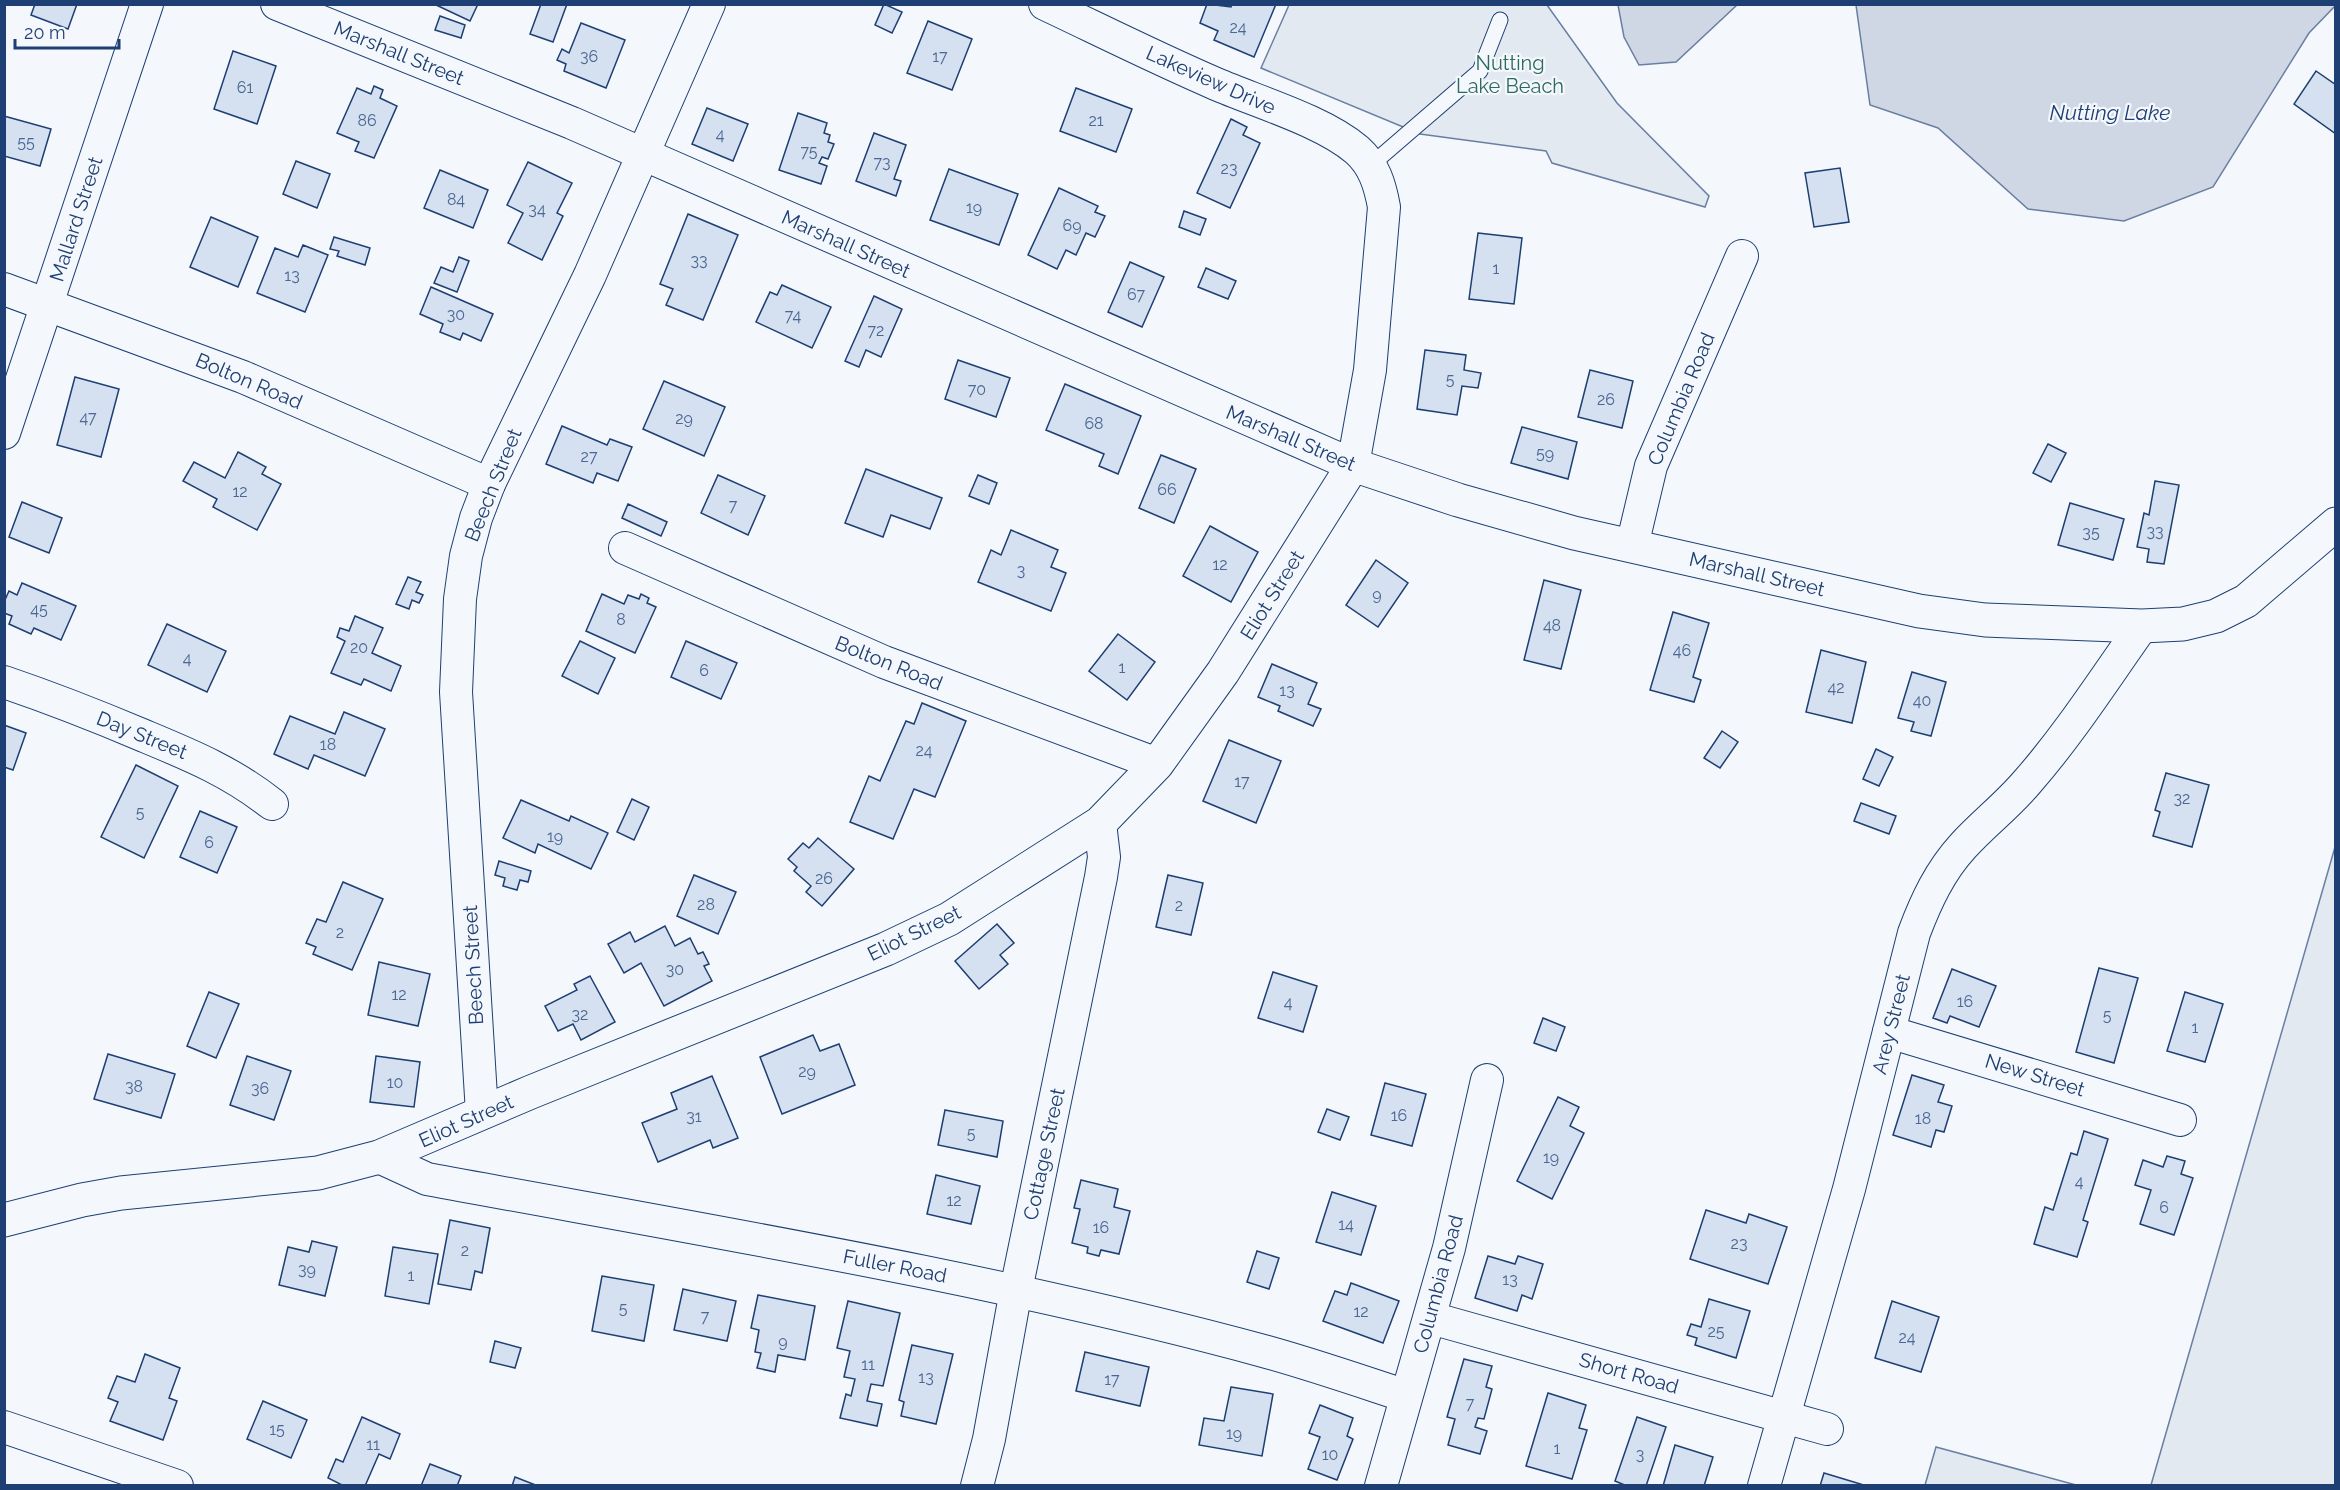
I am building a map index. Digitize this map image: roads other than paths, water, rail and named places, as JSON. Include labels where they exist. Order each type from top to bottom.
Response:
[{"type":"street","name":"Mallard Street","points":[[4,433],[147,4]]},
{"type":"street","name":"Marshall Street","points":[[277,4],[572,123],[1353,465],[1513,516],[1632,546],[1951,617],[2142,626],[2183,624],[2216,616],[2246,601],[2336,524]]},
{"type":"street","name":"Beech Street","points":[[482,1113],[458,746],[456,645],[465,556],[489,484],[590,275],[709,4]]},
{"type":"street","name":"Lakeview Drive","points":[[1045,4],[1214,83],[1328,131],[1358,151],[1371,165]]},
{"type":"street","name":"Eliot Street","points":[[4,1220],[92,1198],[318,1173],[379,1157],[886,949],[949,919],[1100,823],[1157,764],[1223,672],[1353,465],[1370,370],[1384,207],[1380,187],[1371,165]]},
{"type":"street","name":"Columbia Road","points":[[1632,546],[1651,466],[1742,256]]},
{"type":"street","name":"Bolton Road","points":[[4,289],[48,303],[243,377],[489,484]]},
{"type":"street","name":"Bolton Road","points":[[625,548],[884,662],[1157,764]]},
{"type":"street","name":"Arey Street","points":[[1764,1485],[1849,1188],[1914,933],[1925,903],[1962,847],[2028,782],[2142,626]]},
{"type":"street","name":"Day Street","points":[[4,682],[91,714],[216,765],[242,780],[272,804]]},
{"type":"street","name":"Cottage Street","points":[[977,1485],[989,1439],[1016,1290],[1101,877],[1104,857],[1100,823]]},
{"type":"street","name":"New Street","points":[[1889,1032],[2180,1120]]},
{"type":"street","name":"Columbia Road","points":[[1382,1485],[1431,1318],[1487,1080]]},
{"type":"street","name":"Fuller Road","points":[[379,1157],[427,1179],[1016,1290],[1269,1353],[1407,1396]]},
{"type":"street","name":"Short Road","points":[[1431,1318],[1827,1429]]},
{"type":"street","points":[[4,1427],[177,1485]]},
{"type":"lane","points":[[1371,165],[1480,71],[1500,20]]},
{"type":"water","points":[[1618,4],[1737,5],[1676,62],[1639,65],[1624,37]]},
{"type":"water","name":"Nutting Lake","points":[[1856,5],[2336,5],[2309,33],[2213,187],[2124,221],[2028,209],[1938,128],[1870,105]]},
{"type":"park label","name":"Nutting Lake Beach","points":[[1510,74]]}]
